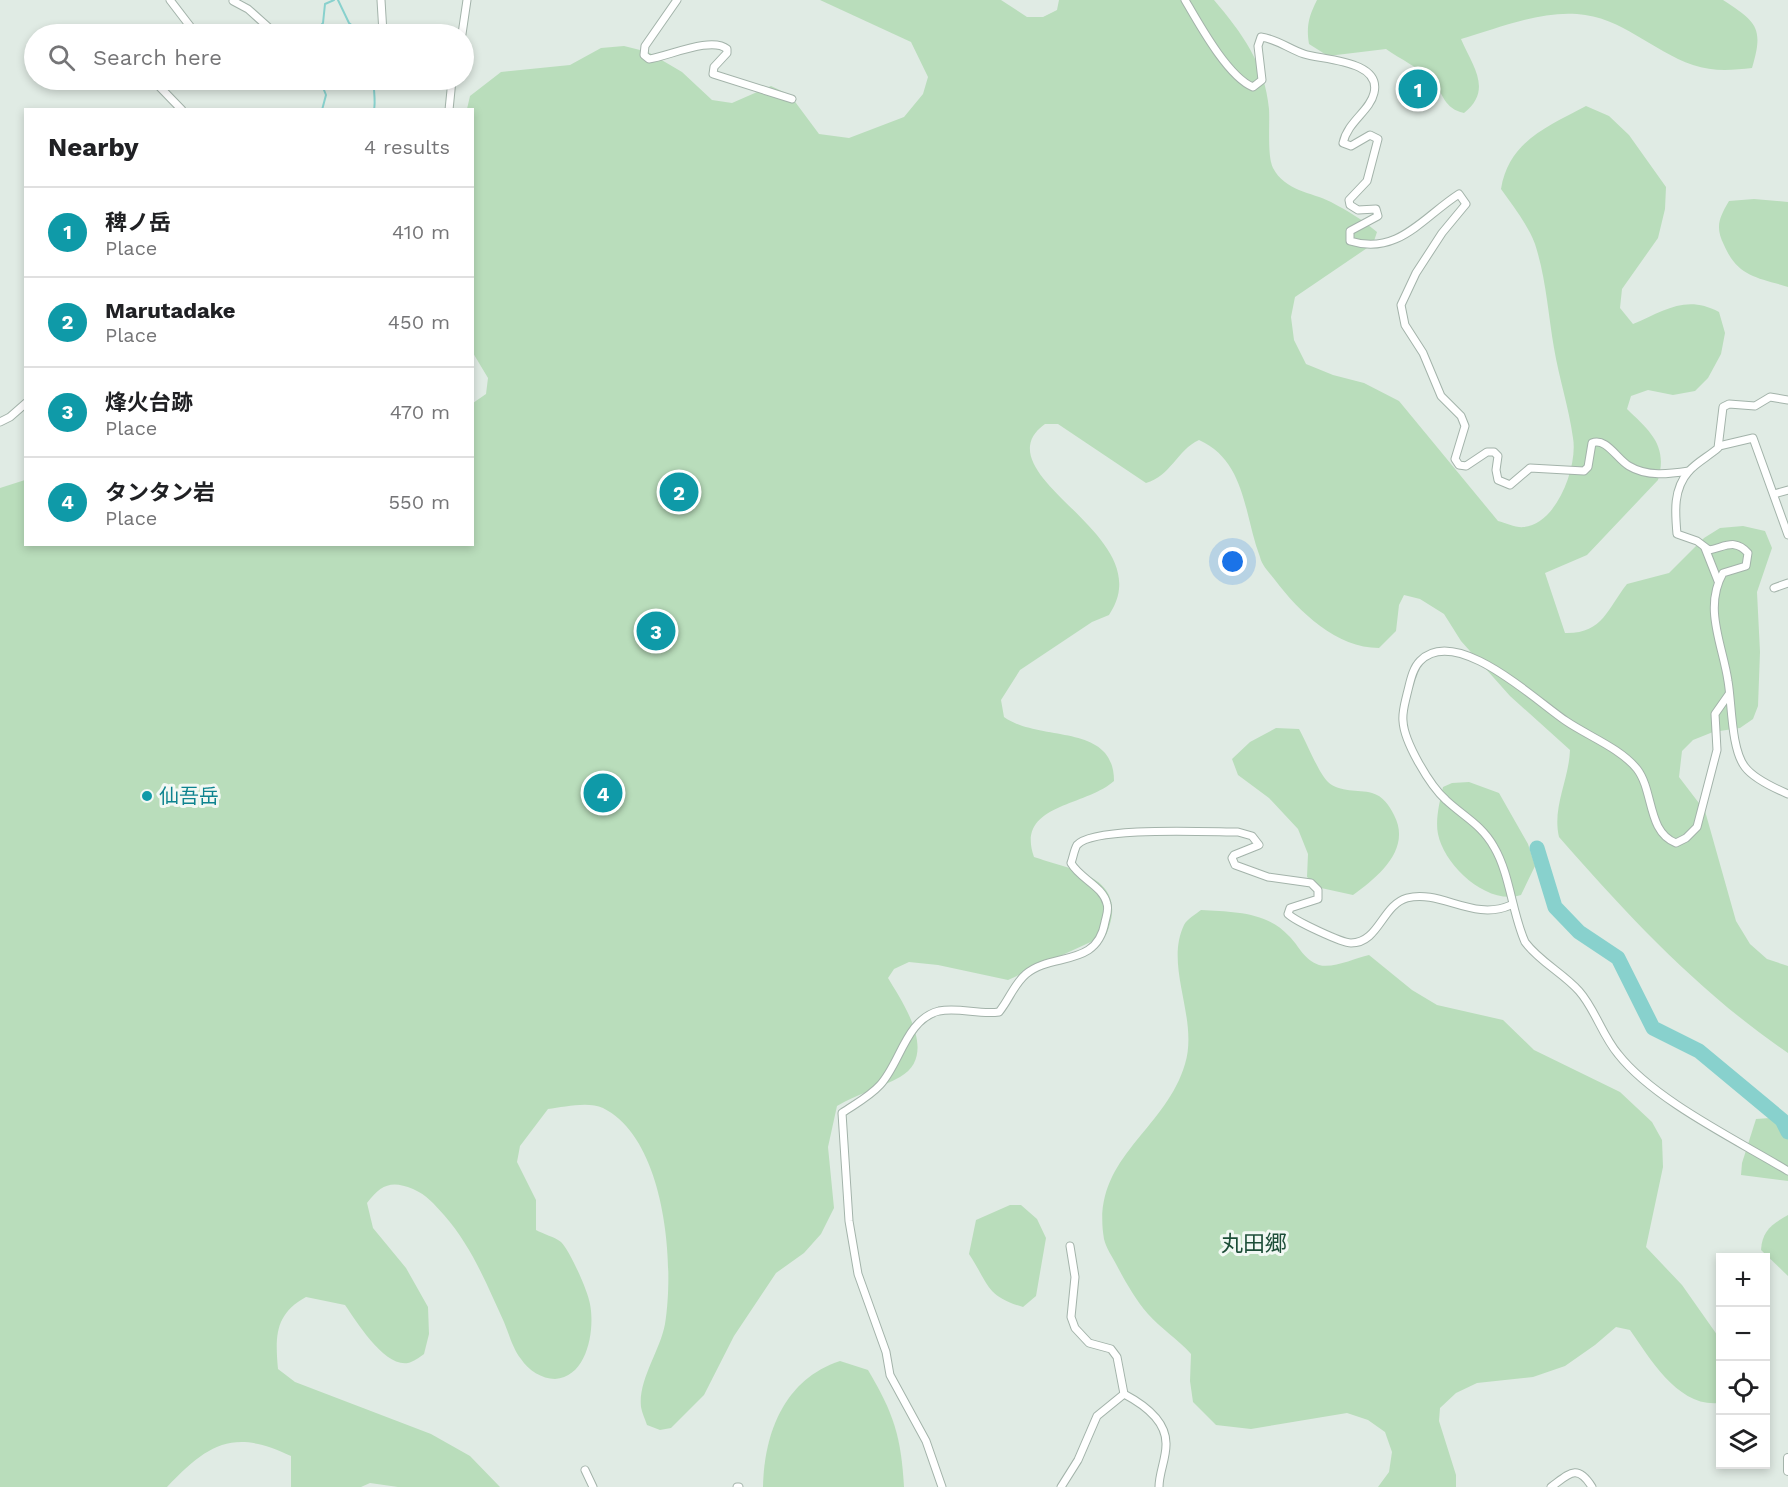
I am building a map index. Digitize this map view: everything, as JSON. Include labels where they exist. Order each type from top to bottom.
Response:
[{"type":"street","points":[[170,0],[188,24]]},
{"type":"street","points":[[233,0],[248,9],[265,24]]},
{"type":"street","points":[[381,0],[382,24]]},
{"type":"street","points":[[463,24],[467,0]]},
{"type":"street","points":[[676,0],[645,46],[644,55],[649,59],[709,43],[722,45],[727,49],[727,53],[714,67],[713,74],[792,99]]},
{"type":"street","points":[[1185,0],[1205,32],[1247,84],[1253,87],[1262,80],[1258,46],[1261,37],[1272,38],[1306,55],[1349,62],[1370,77],[1375,89],[1372,100],[1354,119],[1342,143],[1351,146],[1370,135],[1378,139],[1367,181],[1349,200],[1350,205],[1358,210],[1376,209],[1378,216],[1350,231],[1350,241],[1367,245],[1400,239],[1459,194],[1464,198],[1466,204],[1463,210],[1442,233],[1416,273],[1401,305],[1405,325],[1423,353],[1441,396],[1447,405],[1461,416],[1465,426],[1455,459],[1459,465],[1466,466],[1487,452],[1494,452],[1498,456],[1496,470],[1498,480],[1510,485],[1530,468],[1584,471],[1588,467],[1592,444],[1596,441],[1602,442],[1618,458],[1638,471],[1661,475],[1689,471]]},
{"type":"street","points":[[163,90],[180,108]]},
{"type":"street","points":[[449,108],[451,90]]},
{"type":"street","points":[[1719,446],[1723,407],[1729,404],[1755,406],[1770,397],[1788,400]]},
{"type":"street","points":[[0,422],[24,406]]},
{"type":"street","points":[[1718,581],[1704,548],[1697,541],[1677,534],[1674,509],[1678,490],[1689,471],[1719,446],[1753,438],[1785,518],[1788,535]]},
{"type":"street","points":[[1774,494],[1788,490]]},
{"type":"street","points":[[1704,548],[1719,548],[1733,543],[1742,546],[1748,553],[1746,566],[1722,573],[1718,581],[1715,599],[1716,638],[1728,680],[1736,743],[1744,766],[1756,777],[1788,794]]},
{"type":"street","points":[[1774,588],[1788,583]]},
{"type":"street","points":[[1729,694],[1716,714],[1717,750],[1697,826],[1686,838],[1676,843],[1661,831],[1644,782],[1625,757],[1564,720],[1505,676],[1473,657],[1445,651],[1433,653],[1419,662],[1412,675],[1403,722],[1406,735],[1436,789],[1473,820],[1495,848],[1511,905],[1525,942],[1534,954],[1568,979],[1583,996],[1617,1054],[1640,1078],[1788,1171]]},
{"type":"street","points":[[942,1487],[926,1441],[890,1375],[886,1352],[858,1274],[849,1221],[842,1113],[879,1086],[903,1045],[926,1018],[937,1012],[953,1010],[999,1012],[1026,974],[1037,967],[1084,953],[1096,944],[1103,936],[1107,904],[1101,892],[1075,870],[1071,863],[1077,846],[1086,840],[1109,833],[1238,832],[1252,836],[1259,845],[1234,855],[1232,858],[1234,865],[1268,878],[1311,883],[1317,888],[1318,899],[1290,908],[1288,914],[1299,923],[1350,943],[1362,940],[1374,931],[1394,903],[1409,897],[1489,912],[1511,905]]},
{"type":"street","points":[[1070,1246],[1075,1277],[1071,1317],[1075,1329],[1089,1343],[1111,1349],[1117,1357],[1124,1394]]},
{"type":"street","points":[[1061,1487],[1078,1460],[1097,1416],[1124,1394]]},
{"type":"street","points":[[1124,1394],[1137,1401],[1154,1416],[1164,1431],[1166,1445],[1158,1487]]},
{"type":"street","points":[[1788,1458],[1788,1471]]},
{"type":"street","points":[[585,1470],[593,1487]]},
{"type":"street","points":[[1551,1487],[1572,1472],[1577,1472],[1587,1478],[1592,1487]]},
{"type":"green space","points":[[820,0],[1001,0],[1027,17],[1043,17],[1057,10],[1059,0],[1214,0],[1243,37],[1263,78],[1269,109],[1271,163],[1278,176],[1299,190],[1331,202],[1377,232],[1373,244],[1295,297],[1291,317],[1294,340],[1306,364],[1333,375],[1364,383],[1399,401],[1498,521],[1518,527],[1536,523],[1555,505],[1568,478],[1574,450],[1539,257],[1528,230],[1501,189],[1505,173],[1521,147],[1532,137],[1586,106],[1609,116],[1629,135],[1666,187],[1665,209],[1658,238],[1622,289],[1620,308],[1633,324],[1685,304],[1696,304],[1719,312],[1725,333],[1721,354],[1708,378],[1695,391],[1673,395],[1648,390],[1631,396],[1627,409],[1650,433],[1659,449],[1661,468],[1658,480],[1587,555],[1545,573],[1565,633],[1578,632],[1596,625],[1609,611],[1627,584],[1669,573],[1704,538],[1720,528],[1743,526],[1765,531],[1772,548],[1757,592],[1760,652],[1758,706],[1753,719],[1740,728],[1713,732],[1693,740],[1682,751],[1679,777],[1705,811],[1736,921],[1750,944],[1767,959],[1788,966],[1788,1053],[1756,1030],[1695,979],[1639,925],[1559,837],[1557,826],[1559,804],[1570,750],[1510,696],[1461,641],[1444,614],[1420,599],[1404,595],[1399,605],[1396,631],[1379,648],[1348,642],[1307,616],[1264,566],[1235,475],[1214,449],[1199,440],[1191,444],[1162,475],[1146,483],[1058,424],[1045,424],[1035,433],[1031,442],[1033,462],[1043,478],[1107,549],[1117,568],[1119,589],[1116,603],[1109,615],[1092,622],[1020,670],[1001,700],[1004,717],[1036,730],[1089,742],[1102,750],[1111,762],[1114,781],[1101,790],[1043,817],[1034,826],[1031,840],[1034,857],[1081,873],[1095,880],[1105,889],[1111,900],[1112,916],[1106,935],[1008,980],[938,965],[909,962],[894,969],[888,978],[909,1015],[917,1043],[917,1056],[911,1067],[900,1077],[837,1106],[828,1147],[834,1208],[821,1234],[804,1253],[776,1273],[734,1336],[704,1395],[671,1428],[660,1430],[647,1425],[641,1409],[641,1397],[646,1376],[665,1324],[668,1298],[666,1237],[661,1204],[640,1146],[624,1124],[597,1106],[568,1106],[548,1109],[520,1146],[517,1162],[536,1200],[536,1230],[558,1240],[565,1247],[589,1298],[590,1338],[582,1361],[575,1370],[566,1376],[550,1379],[540,1376],[527,1367],[516,1351],[478,1266],[454,1227],[437,1207],[418,1191],[393,1184],[382,1188],[367,1203],[373,1228],[406,1268],[428,1307],[429,1334],[424,1354],[408,1363],[390,1358],[372,1342],[345,1305],[306,1297],[288,1311],[277,1336],[278,1369],[295,1382],[431,1434],[470,1456],[500,1487],[398,1487],[370,1483],[361,1487],[291,1487],[291,1456],[253,1443],[237,1442],[209,1451],[167,1487],[0,1487],[0,488],[24,480],[24,546],[474,546],[474,402],[486,394],[488,378],[474,355],[474,108],[467,108],[470,96],[501,72],[570,65],[601,48],[624,46],[648,52],[682,72],[712,100],[732,103],[771,86],[790,95],[819,134],[849,138],[904,117],[923,94],[928,77],[911,42]]},
{"type":"green space","points":[[1317,0],[1723,0],[1744,14],[1755,27],[1756,54],[1752,68],[1708,69],[1678,59],[1623,28],[1593,16],[1563,14],[1533,18],[1461,39],[1475,69],[1479,87],[1473,104],[1464,113],[1448,104],[1427,76],[1386,49],[1328,56],[1309,44],[1309,21]]},
{"type":"green space","points":[[1754,199],[1788,202],[1788,287],[1757,278],[1742,270],[1729,256],[1721,239],[1719,223],[1729,201]]},
{"type":"green space","points":[[1276,728],[1299,729],[1328,782],[1338,788],[1376,794],[1385,801],[1394,815],[1399,839],[1396,851],[1382,871],[1353,895],[1321,888],[1307,877],[1308,854],[1298,829],[1269,798],[1238,775],[1232,759],[1250,742]]},
{"type":"green space","points":[[1469,782],[1499,793],[1528,844],[1535,866],[1521,895],[1508,897],[1481,889],[1458,870],[1442,846],[1437,822],[1443,787],[1452,783]]},
{"type":"green space","points":[[1201,910],[1225,911],[1259,917],[1280,928],[1309,959],[1319,965],[1337,964],[1369,955],[1412,990],[1437,1005],[1503,1020],[1534,1050],[1620,1092],[1652,1122],[1662,1140],[1663,1167],[1646,1247],[1682,1285],[1716,1333],[1716,1403],[1705,1403],[1679,1390],[1657,1368],[1630,1330],[1616,1327],[1565,1366],[1533,1377],[1477,1383],[1456,1393],[1440,1408],[1439,1421],[1456,1475],[1456,1487],[1378,1487],[1389,1472],[1392,1452],[1385,1432],[1368,1420],[1347,1413],[1251,1429],[1216,1425],[1193,1402],[1190,1381],[1191,1354],[1143,1308],[1130,1290],[1104,1239],[1103,1211],[1108,1187],[1118,1166],[1162,1109],[1175,1088],[1185,1064],[1188,1029],[1178,958],[1179,941],[1184,925]]},
{"type":"green space","points":[[1770,1118],[1788,1121],[1788,1181],[1741,1175],[1742,1163],[1756,1119]]},
{"type":"green space","points":[[1010,1205],[1021,1205],[1037,1219],[1046,1238],[1036,1296],[1023,1307],[994,1293],[969,1254],[976,1220]]},
{"type":"green space","points":[[1788,1215],[1788,1276],[1770,1259],[1770,1253],[1764,1253],[1761,1250],[1763,1238],[1777,1222]]},
{"type":"green space","points":[[840,1361],[868,1370],[884,1400],[898,1439],[904,1487],[763,1487],[768,1447],[781,1410],[805,1381],[821,1369]]},
{"type":"waterway","points":[[322,24],[325,4],[334,0]]},
{"type":"waterway","points":[[338,0],[350,24]]},
{"type":"waterway","points":[[323,108],[326,95],[324,90]]},
{"type":"waterway","points":[[374,90],[374,108]]},
{"type":"waterway","points":[[1537,848],[1555,907],[1579,932],[1618,958],[1653,1028],[1699,1051],[1782,1120],[1788,1132]]},
{"type":"place","name":"稗ノ岳","points":[[1418,89]]},
{"type":"place","name":"Marutadake","points":[[679,492]]},
{"type":"place","name":"烽火台跡","points":[[656,631]]},
{"type":"place","name":"タンタン岩","points":[[603,793]]},
{"type":"place","name":"仙吾岳","points":[[147,796]]},
{"type":"district","name":"丸田郷","points":[[1254,1243]]}]
